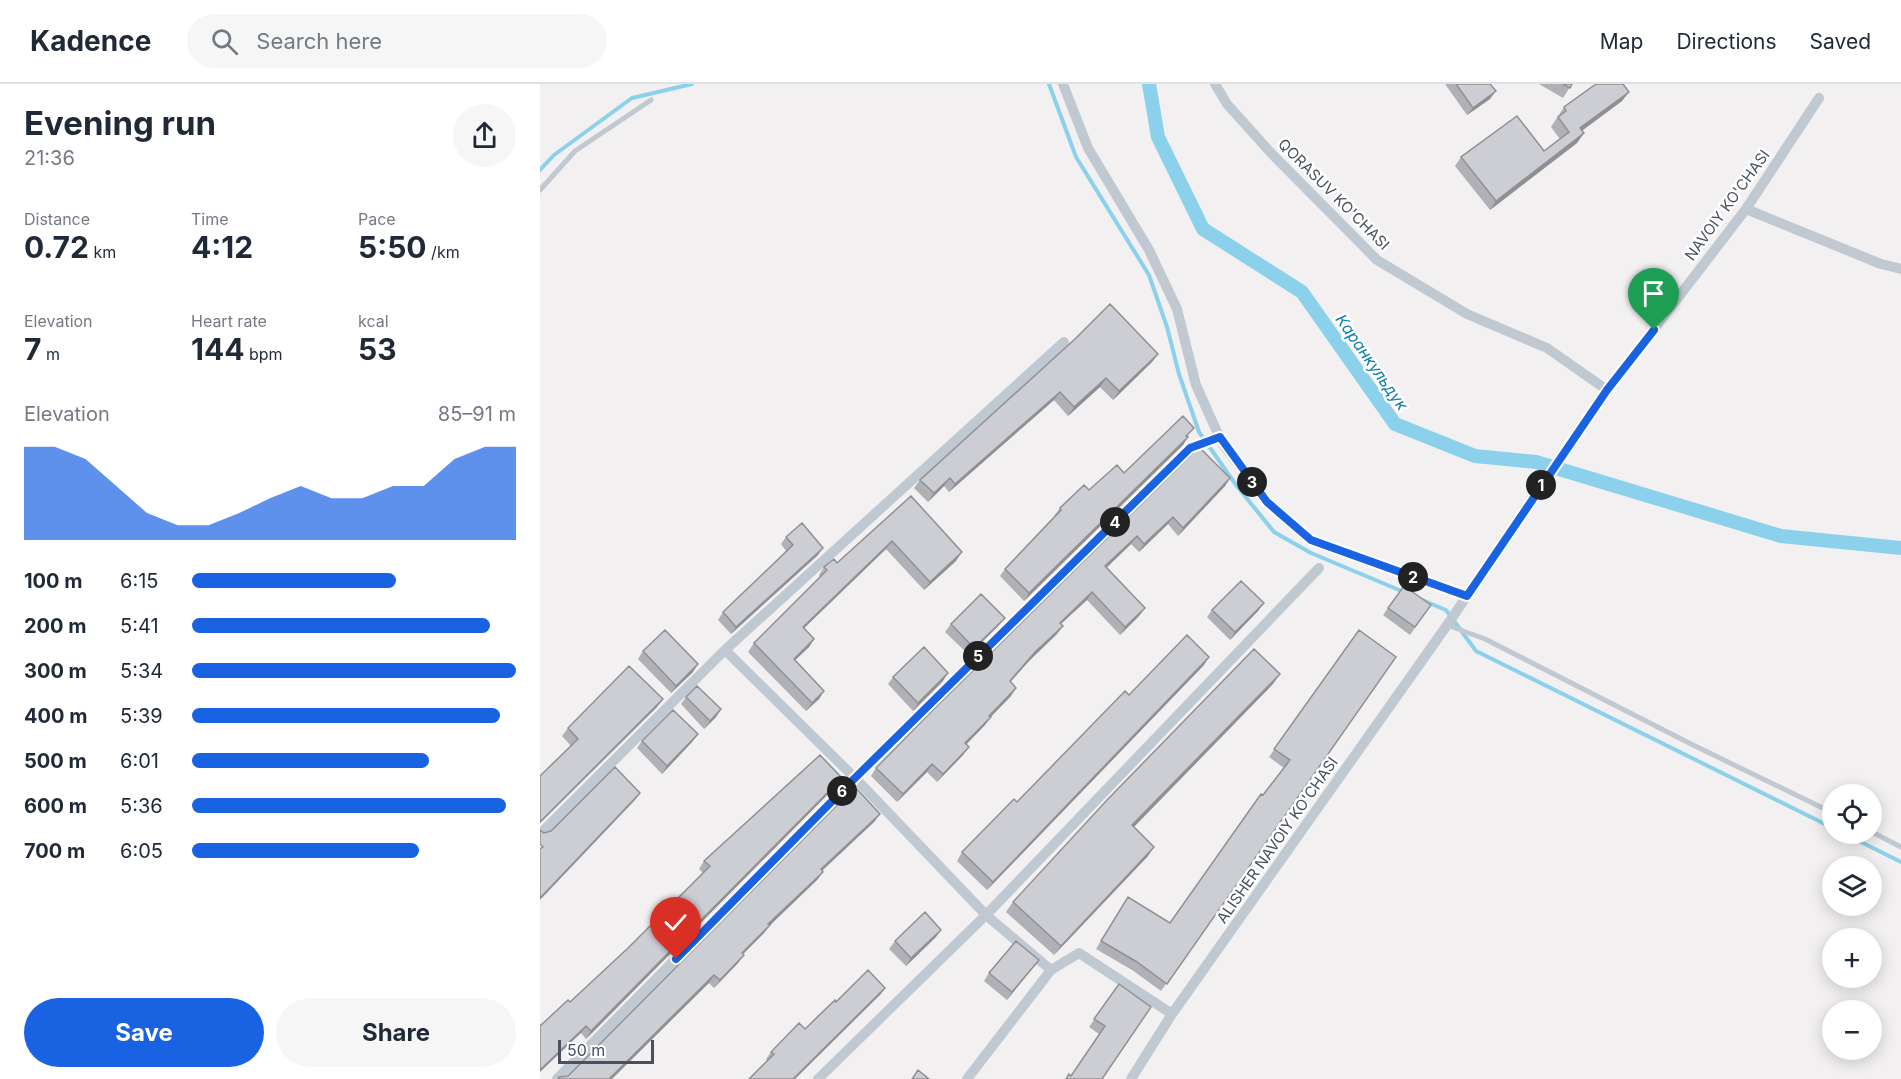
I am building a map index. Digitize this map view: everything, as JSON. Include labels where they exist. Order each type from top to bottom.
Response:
[{"type":"street","points":[[1063,84],[1088,148],[1149,250],[1177,309],[1196,385],[1220,437],[1267,502],[1311,540],[1467,596]]},
{"type":"street","name":"QORASUV KO'CHASI","points":[[1215,84],[1227,104],[1377,260],[1467,314],[1547,348],[1607,390]]},
{"type":"street","name":"NAVOIY KO'CHASI","points":[[1449,623],[1607,390],[1746,209],[1819,98]]},
{"type":"street","points":[[1746,209],[1881,264],[1901,269]]},
{"type":"street","points":[[540,834],[725,650],[1064,342]]},
{"type":"street","points":[[557,1079],[855,778],[1190,448],[1220,437]]},
{"type":"street","points":[[818,1079],[986,915],[1319,568]]},
{"type":"street","name":"ALISHER NAVOIY KO'CHASI","points":[[1137,1077],[1172,1014],[1449,623]]},
{"type":"street","points":[[725,650],[855,778],[986,915],[1051,970]]},
{"type":"street","points":[[967,1079],[1051,970],[1079,953],[1172,1014]]},
{"type":"lane","points":[[540,190],[575,151],[651,100]]},
{"type":"lane","points":[[1449,623],[1822,808]]},
{"type":"lane","points":[[1882,837],[1901,847]]},
{"type":"building","points":[[1456,84],[1490,84],[1496,91],[1473,108]]},
{"type":"building","points":[[1596,84],[1623,84],[1629,92],[1580,128],[1584,133],[1496,201],[1461,157],[1517,116],[1544,151],[1569,132],[1558,117],[1566,111],[1564,107]]},
{"type":"building","points":[[1110,304],[1158,354],[1119,391],[1106,378],[1074,407],[1060,392],[955,484],[950,478],[934,493],[920,480],[1075,339]]},
{"type":"building","points":[[1183,416],[1194,428],[1186,436],[1188,437],[1029,593],[1005,569],[1084,485],[1089,490],[1117,465],[1124,473]]},
{"type":"building","points":[[1199,447],[1230,478],[1183,528],[1173,517],[1144,544],[1137,536],[1105,566],[1145,608],[1125,627],[1092,592],[1060,623],[1063,626],[1035,652],[1010,681],[1016,688],[965,743],[969,747],[943,774],[932,764],[903,794],[876,768]]},
{"type":"building","points":[[911,496],[962,552],[930,582],[892,541],[803,627],[814,639],[794,659],[824,691],[812,703],[754,643],[827,570],[824,567],[834,559],[837,563]]},
{"type":"building","points":[[802,523],[823,548],[736,627],[723,612],[793,545],[786,537]]},
{"type":"building","points":[[1241,581],[1264,603],[1235,632],[1212,610]]},
{"type":"building","points":[[1404,586],[1431,605],[1415,627],[1388,608]]},
{"type":"building","points":[[981,594],[1005,618],[974,648],[951,624]]},
{"type":"building","points":[[665,630],[698,664],[676,686],[643,651]]},
{"type":"building","points":[[1359,630],[1396,657],[1167,984],[1137,962],[1101,941],[1128,897],[1170,923],[1261,794],[1263,795],[1290,760],[1274,749]]},
{"type":"building","points":[[1187,635],[1209,657],[993,882],[962,852],[1014,799],[1017,802],[1125,691],[1129,695]]},
{"type":"building","points":[[924,647],[948,673],[918,703],[893,677]]},
{"type":"building","points":[[1254,649],[1280,674],[1132,825],[1154,847],[1061,946],[1013,902],[1108,799]]},
{"type":"building","points":[[629,666],[663,699],[540,822],[540,776],[578,739],[568,728]]},
{"type":"building","points":[[697,686],[721,709],[710,721],[686,697]]},
{"type":"building","points":[[673,710],[698,734],[667,766],[642,741]]},
{"type":"building","points":[[820,755],[842,778],[591,1031],[586,1026],[540,1070],[540,1026],[568,1000],[570,1002],[627,949],[710,866],[704,861]]},
{"type":"building","points":[[615,767],[640,793],[540,898],[540,849],[543,847],[540,844],[540,830],[544,833],[551,831]]},
{"type":"building","points":[[855,787],[880,814],[821,869],[823,872],[768,924],[770,925],[742,953],[744,955],[720,980],[714,975],[609,1079],[558,1079],[568,1076]]},
{"type":"building","points":[[925,912],[941,930],[911,958],[895,941]]},
{"type":"building","points":[[1016,941],[1039,960],[1012,992],[989,973]]},
{"type":"building","points":[[868,970],[885,988],[793,1079],[749,1079],[774,1054],[771,1052],[799,1023],[805,1029]]},
{"type":"building","points":[[1119,984],[1151,1007],[1102,1079],[1066,1079],[1069,1074],[1071,1076],[1105,1026],[1094,1019]]},
{"type":"building","points":[[918,1070],[929,1079],[912,1079]]},
{"type":"waterway","points":[[540,170],[554,155],[632,98],[692,84]]},
{"type":"waterway","points":[[1049,84],[1076,157],[1149,275],[1199,432],[1236,485],[1274,532],[1311,553],[1404,592]]},
{"type":"waterway","name":"Каранкульдук","points":[[1149,84],[1158,137],[1203,229],[1302,292],[1395,424],[1475,456],[1536,462],[1781,536],[1901,548]]},
{"type":"waterway","points":[[1422,600],[1446,610],[1476,651],[1822,823]]},
{"type":"waterway","points":[[1865,844],[1901,862]]},
{"type":"route","points":[[676,959],[855,778],[1190,448],[1220,437],[1222,443],[1267,502],[1311,540],[1467,596],[1607,390],[1654,330]]}]
